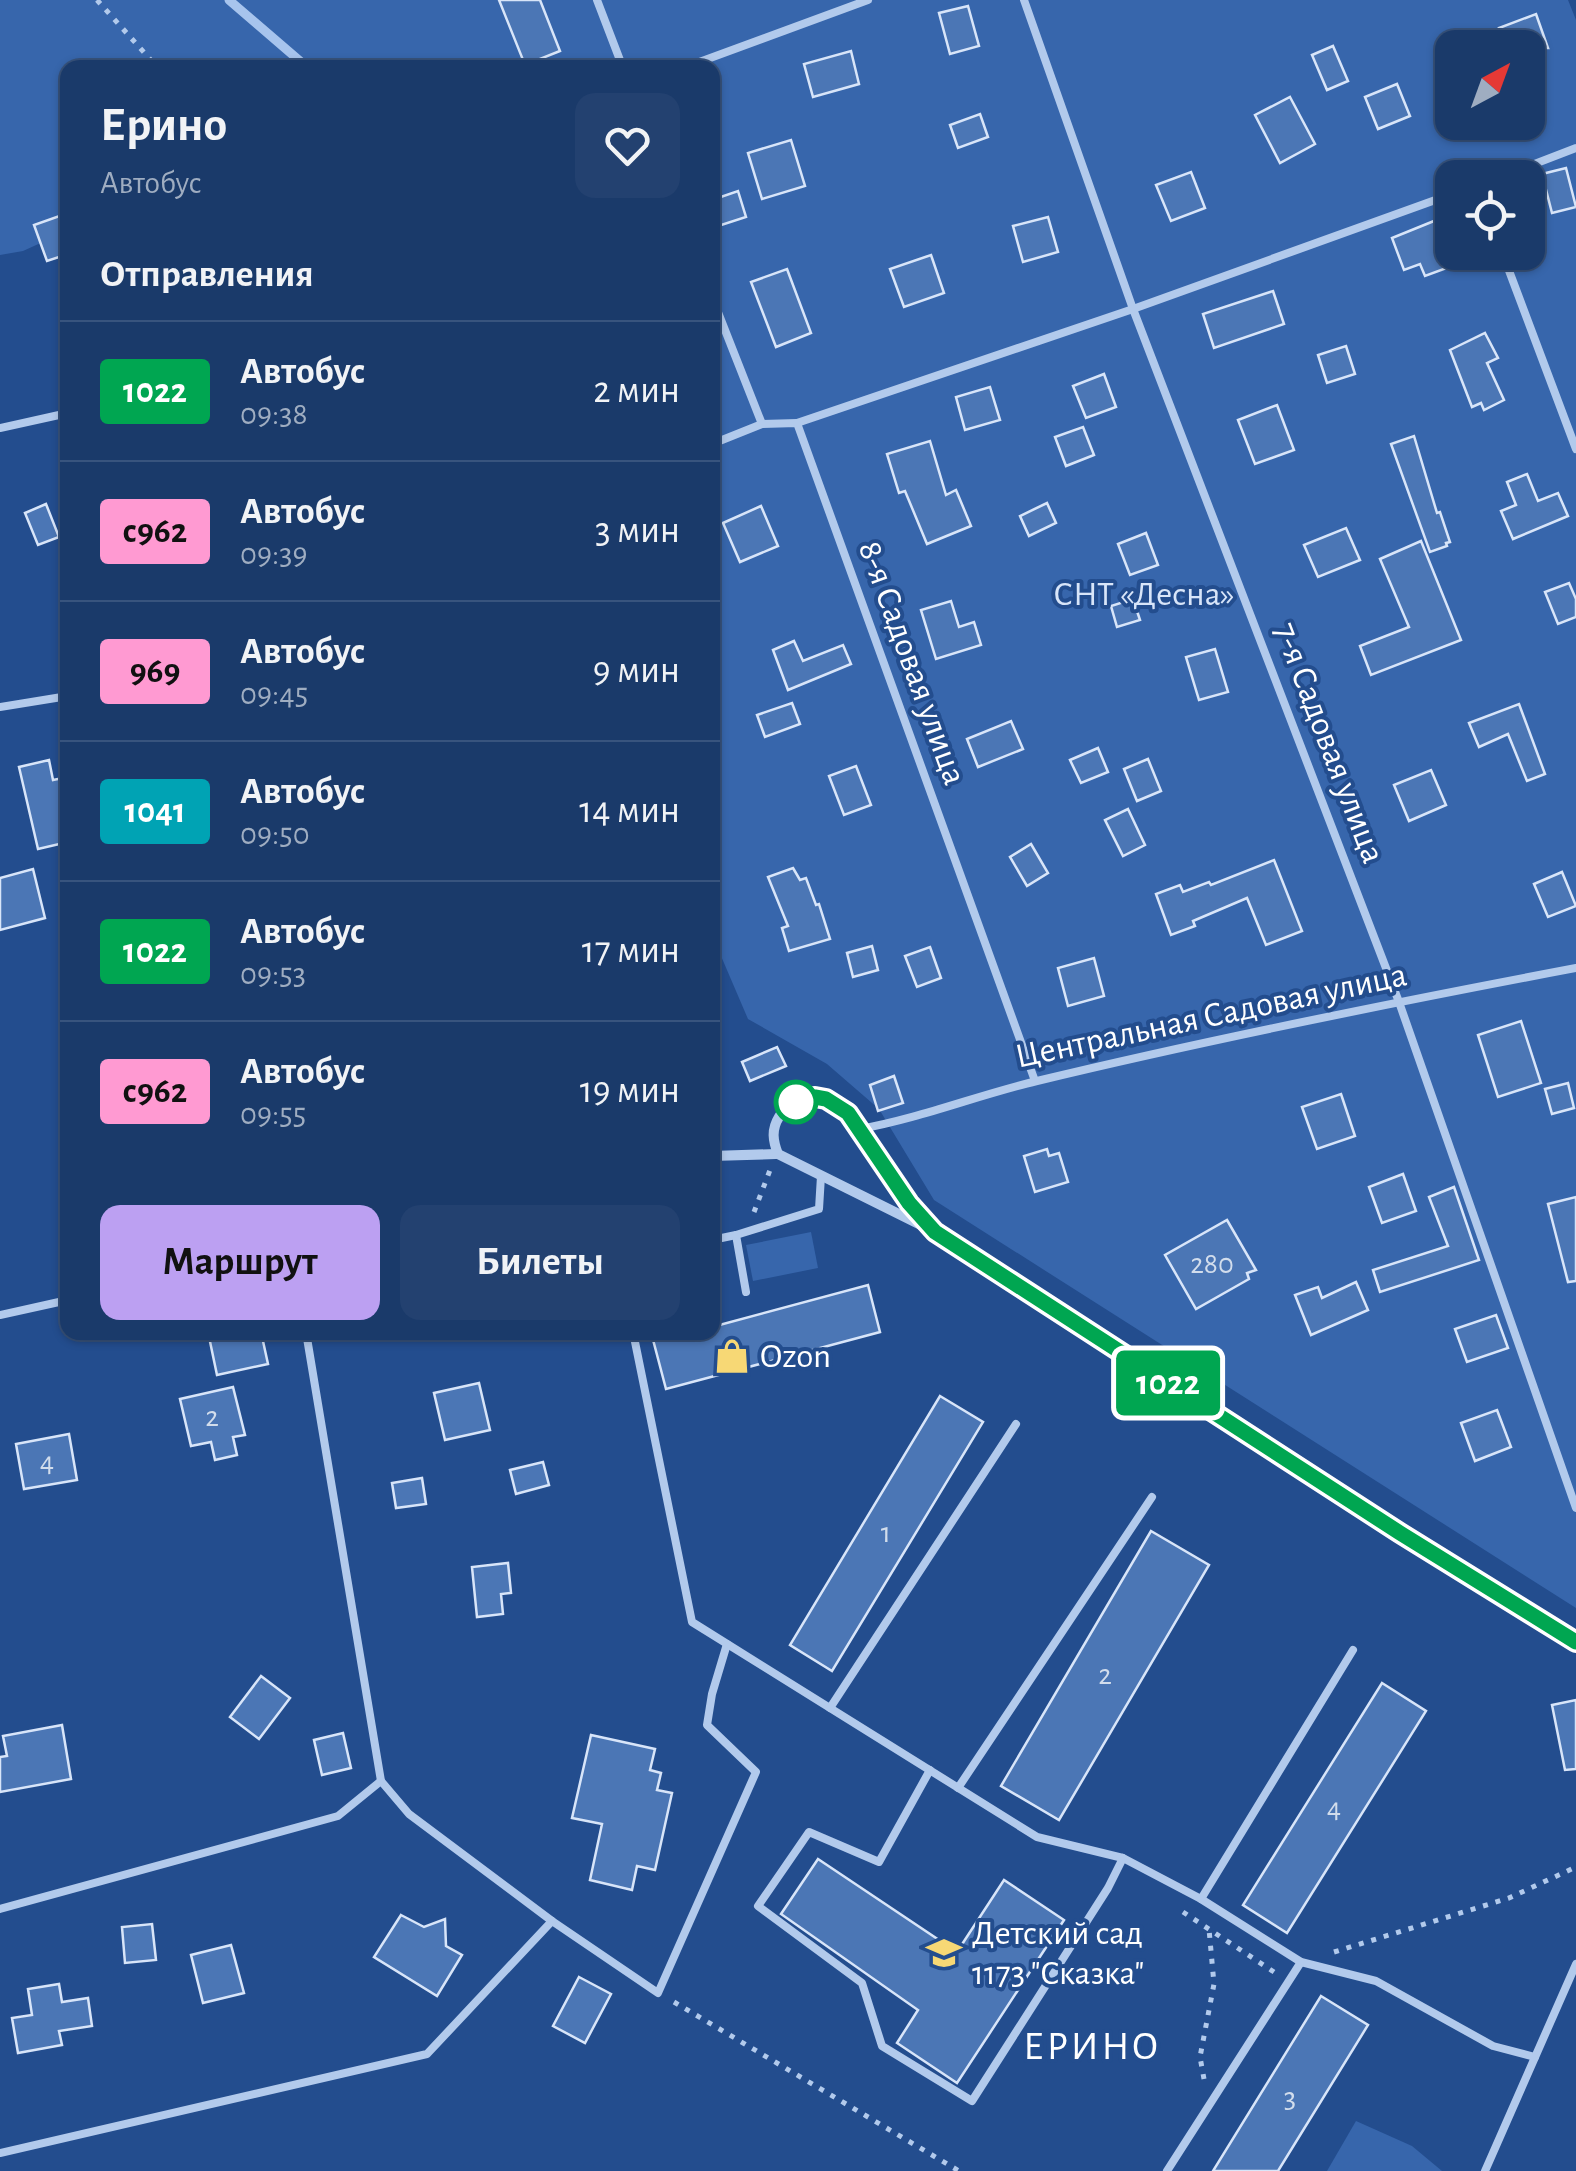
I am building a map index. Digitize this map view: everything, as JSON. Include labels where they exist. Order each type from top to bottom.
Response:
[{"type":"street","points":[[777,1154],[773,1141],[778,1118],[804,1098],[838,1104],[860,1129],[909,1203],[935,1232]]},
{"type":"street","points":[[720,1156],[777,1154],[935,1232],[1400,1533],[1576,1642]]},
{"type":"lane","points":[[597,0],[620,60]]},
{"type":"lane","points":[[705,60],[868,0]]},
{"type":"lane","name":"7-я Садовая улица","points":[[1024,0],[1133,309],[1400,1002],[1576,1508]]},
{"type":"lane","points":[[1545,160],[1576,148]]},
{"type":"lane","points":[[720,441],[762,424],[796,423],[1133,309],[1435,200]]},
{"type":"lane","points":[[1509,270],[1576,449]]},
{"type":"lane","points":[[720,317],[762,424]]},
{"type":"lane","points":[[0,428],[60,415]]},
{"type":"lane","name":"8-я Садовая улица","points":[[796,423],[1035,1082]]},
{"type":"lane","points":[[0,707],[60,697]]},
{"type":"lane","name":"Центральная Садовая улица","points":[[860,1129],[1035,1082],[1400,1002],[1576,968]]},
{"type":"lane","points":[[720,1238],[819,1209],[821,1176]]},
{"type":"lane","points":[[736,1235],[746,1292]]},
{"type":"lane","points":[[0,1315],[60,1302]]},
{"type":"lane","points":[[307,1340],[381,1781],[409,1814],[552,1921],[658,1993],[756,1772],[707,1725],[727,1644]]},
{"type":"lane","points":[[635,1340],[692,1622],[1037,1837],[1123,1858],[1201,1899],[1301,1962],[1376,1980],[1493,2046],[1536,2056]]},
{"type":"lane","points":[[830,1708],[1016,1424]]},
{"type":"lane","points":[[958,1788],[1152,1497]]},
{"type":"lane","points":[[1201,1899],[1353,1650]]},
{"type":"lane","points":[[930,1770],[879,1862],[809,1832],[758,1906],[862,1983],[882,2046],[972,2101],[1108,1888],[1123,1858]]},
{"type":"lane","points":[[0,1910],[338,1816],[381,1781]]},
{"type":"lane","points":[[0,2153],[427,2054],[552,1921]]},
{"type":"lane","points":[[1166,2171],[1301,1962]]},
{"type":"lane","points":[[1485,2171],[1576,1964]]},
{"type":"path","points":[[97,0],[151,60]]},
{"type":"path","points":[[747,1232],[777,1154]]},
{"type":"path","points":[[1301,1962],[1509,1898],[1576,1868]]},
{"type":"path","points":[[1178,1909],[1289,1982]]},
{"type":"path","points":[[1208,2107],[1200,2057],[1214,1984],[1209,1930]]},
{"type":"path","points":[[658,1993],[960,2171]]},
{"type":"green space","name":"СНТ «Десна»","points":[[0,0],[1568,0],[1576,20],[1576,1608],[934,1200],[879,1109],[827,1064],[748,1019],[720,954],[720,60],[60,60],[60,234],[23,251],[0,255]]},
{"type":"green space","points":[[811,1232],[818,1268],[753,1281],[746,1245]]},
{"type":"green space","points":[[1356,2121],[1412,2146],[1442,2171],[1327,2171]]},
{"type":"building","points":[[499,0],[540,0],[560,51],[538,60],[523,60]]},
{"type":"building","points":[[968,6],[979,46],[950,54],[939,13]]},
{"type":"building","points":[[1536,14],[1542,30],[1500,30]]},
{"type":"building","points":[[1333,46],[1348,81],[1327,90],[1312,55]]},
{"type":"building","points":[[851,51],[859,84],[813,97],[804,64]]},
{"type":"building","points":[[1397,84],[1410,116],[1378,129],[1365,97]]},
{"type":"building","points":[[1290,97],[1315,144],[1280,163],[1255,115]]},
{"type":"building","points":[[980,114],[988,137],[958,148],[950,125]]},
{"type":"building","points":[[791,140],[805,186],[762,199],[748,153]]},
{"type":"building","points":[[1566,168],[1576,207],[1552,213],[1545,173]]},
{"type":"building","points":[[1191,172],[1205,208],[1171,221],[1156,185]]},
{"type":"building","points":[[738,191],[746,217],[720,225],[720,197]]},
{"type":"building","points":[[60,216],[60,257],[47,261],[34,225]]},
{"type":"building","points":[[1048,217],[1058,252],[1023,262],[1013,226]]},
{"type":"building","points":[[1434,221],[1435,270],[1441,270],[1425,276],[1420,264],[1404,270],[1392,238]]},
{"type":"building","points":[[931,255],[944,293],[904,307],[890,269]]},
{"type":"building","points":[[787,269],[811,333],[776,347],[751,282]]},
{"type":"building","points":[[1273,291],[1284,324],[1214,348],[1203,314]]},
{"type":"building","points":[[1485,333],[1498,358],[1487,363],[1504,400],[1484,410],[1481,403],[1472,407],[1450,350]]},
{"type":"building","points":[[1346,346],[1355,374],[1327,383],[1318,355]]},
{"type":"building","points":[[1104,374],[1116,407],[1086,418],[1073,386]]},
{"type":"building","points":[[990,387],[1000,420],[965,430],[956,397]]},
{"type":"building","points":[[1277,405],[1294,450],[1255,464],[1238,420]]},
{"type":"building","points":[[1083,427],[1094,455],[1066,466],[1055,437]]},
{"type":"building","points":[[1414,436],[1450,542],[1430,552],[1391,444]]},
{"type":"building","points":[[930,441],[946,495],[956,490],[971,526],[927,544],[905,491],[899,493],[887,454]]},
{"type":"building","points":[[1527,474],[1538,501],[1558,493],[1568,516],[1513,539],[1501,511],[1516,505],[1507,482]]},
{"type":"building","points":[[1047,503],[1056,523],[1029,536],[1020,516]]},
{"type":"building","points":[[46,504],[59,537],[38,545],[25,513]]},
{"type":"building","points":[[761,506],[778,546],[740,562],[723,523]]},
{"type":"building","points":[[1346,528],[1360,560],[1318,577],[1304,545]]},
{"type":"building","points":[[1146,533],[1158,565],[1130,575],[1118,544]]},
{"type":"building","points":[[1421,541],[1461,640],[1371,675],[1360,646],[1409,627],[1380,559]]},
{"type":"building","points":[[1569,583],[1576,599],[1576,617],[1558,624],[1545,592]]},
{"type":"building","points":[[1133,599],[1140,620],[1117,627],[1111,606]]},
{"type":"building","points":[[951,601],[959,627],[974,622],[981,645],[936,659],[921,610]]},
{"type":"building","points":[[794,641],[803,661],[843,645],[851,664],[788,690],[773,650]]},
{"type":"building","points":[[1215,649],[1228,692],[1199,700],[1186,657]]},
{"type":"building","points":[[792,703],[800,724],[765,737],[757,715]]},
{"type":"building","points":[[1519,704],[1545,774],[1527,781],[1508,734],[1479,747],[1469,723]]},
{"type":"building","points":[[1011,721],[1023,749],[978,767],[967,739]]},
{"type":"building","points":[[1098,748],[1108,772],[1081,783],[1070,760]]},
{"type":"building","points":[[1148,759],[1161,791],[1137,801],[1124,769]]},
{"type":"building","points":[[49,760],[53,780],[60,779],[60,844],[38,849],[19,767]]},
{"type":"building","points":[[856,766],[871,805],[844,815],[829,776]]},
{"type":"building","points":[[1431,770],[1446,805],[1409,821],[1394,785]]},
{"type":"building","points":[[1128,809],[1145,845],[1123,856],[1105,820]]},
{"type":"building","points":[[1031,844],[1048,873],[1027,886],[1010,857]]},
{"type":"building","points":[[1274,860],[1302,931],[1266,945],[1247,898],[1171,935],[1156,894],[1180,885],[1183,892],[1209,882],[1211,885]]},
{"type":"building","points":[[793,868],[800,880],[806,878],[830,939],[789,951],[782,928],[788,926],[768,877]]},
{"type":"building","points":[[33,869],[45,918],[0,930],[0,878]]},
{"type":"building","points":[[1562,872],[1576,906],[1548,917],[1534,884]]},
{"type":"building","points":[[872,946],[878,970],[853,977],[847,953]]},
{"type":"building","points":[[930,947],[941,978],[917,987],[905,956]]},
{"type":"building","points":[[1094,958],[1104,996],[1068,1006],[1058,968]]},
{"type":"building","points":[[1521,1021],[1541,1083],[1498,1097],[1478,1035]]},
{"type":"building","points":[[777,1047],[786,1066],[750,1081],[742,1062]]},
{"type":"building","points":[[894,1076],[903,1103],[878,1111],[870,1085]]},
{"type":"building","points":[[1568,1083],[1574,1108],[1552,1114],[1545,1089]]},
{"type":"building","points":[[1341,1094],[1355,1136],[1317,1149],[1302,1107]]},
{"type":"building","points":[[1047,1149],[1049,1156],[1059,1153],[1068,1182],[1035,1192],[1024,1156]]},
{"type":"building","points":[[1403,1174],[1416,1211],[1382,1223],[1369,1187]]},
{"type":"building","points":[[1454,1187],[1479,1260],[1380,1292],[1373,1270],[1448,1246],[1429,1197]]},
{"type":"building","points":[[1576,1197],[1576,1281],[1568,1282],[1548,1204]]},
{"type":"building","points":[[1227,1220],[1256,1270],[1247,1273],[1249,1279],[1196,1309],[1165,1255]]},
{"type":"building","points":[[1356,1282],[1368,1310],[1311,1335],[1295,1295],[1318,1287],[1322,1298]]},
{"type":"building","points":[[868,1285],[880,1332],[666,1389],[653,1340],[720,1340],[720,1325]]},
{"type":"building","points":[[1496,1315],[1508,1348],[1467,1362],[1455,1329]]},
{"type":"building","points":[[210,1340],[263,1340],[268,1364],[217,1375]]},
{"type":"building","points":[[479,1383],[490,1430],[445,1440],[434,1393]]},
{"type":"building","points":[[233,1387],[245,1435],[233,1437],[237,1455],[215,1460],[211,1442],[191,1446],[180,1399]]},
{"type":"building","points":[[940,1396],[983,1422],[832,1671],[790,1645]]},
{"type":"building","points":[[1497,1410],[1511,1447],[1475,1461],[1461,1423]]},
{"type":"building","points":[[69,1434],[77,1480],[24,1489],[16,1444]]},
{"type":"building","points":[[543,1462],[549,1485],[516,1494],[510,1470]]},
{"type":"building","points":[[422,1478],[426,1504],[396,1508],[392,1483]]},
{"type":"building","points":[[1151,1531],[1209,1565],[1059,1820],[1001,1786]]},
{"type":"building","points":[[508,1563],[511,1593],[501,1594],[503,1614],[477,1617],[472,1567]]},
{"type":"building","points":[[261,1676],[290,1698],[259,1739],[230,1717]]},
{"type":"building","points":[[1382,1683],[1426,1711],[1287,1933],[1243,1905]]},
{"type":"building","points":[[1576,1700],[1576,1769],[1565,1770],[1552,1705]]},
{"type":"building","points":[[62,1725],[71,1779],[0,1792],[0,1757],[7,1756],[3,1736]]},
{"type":"building","points":[[343,1733],[351,1768],[322,1775],[314,1740]]},
{"type":"building","points":[[591,1735],[655,1749],[650,1770],[661,1773],[657,1790],[672,1793],[655,1870],[637,1866],[632,1890],[590,1880],[602,1824],[572,1818]]},
{"type":"building","points":[[818,1859],[957,1952],[1004,1880],[1064,1920],[957,2083],[897,2043],[918,2010],[781,1914]]},
{"type":"building","points":[[401,1915],[424,1927],[445,1919],[446,1946],[462,1955],[437,1996],[374,1957]]},
{"type":"building","points":[[152,1924],[156,1960],[125,1963],[122,1927]]},
{"type":"building","points":[[231,1945],[244,1993],[203,2003],[191,1955]]},
{"type":"building","points":[[579,1977],[611,1994],[585,2043],[553,2026]]},
{"type":"building","points":[[59,1984],[62,2002],[88,1998],[92,2026],[59,2031],[62,2045],[18,2053],[12,2018],[32,2015],[28,1989]]},
{"type":"building","points":[[1321,1996],[1368,2025],[1278,2171],[1213,2171]]},
{"type":"waterway","points":[[229,0],[299,60]]},
{"type":"bus line","name":"1022","points":[[795,1102],[804,1098],[826,1099],[848,1113],[909,1203],[935,1232],[1400,1533],[1576,1642]]},
{"type":"place","name":"Ozon","points":[[732,1356]]},
{"type":"place","name":"Детский сад 1173 \"Сказка\"","points":[[944,1953]]},
{"type":"district","name":"ЕРИНО","points":[[1092,2047]]}]
